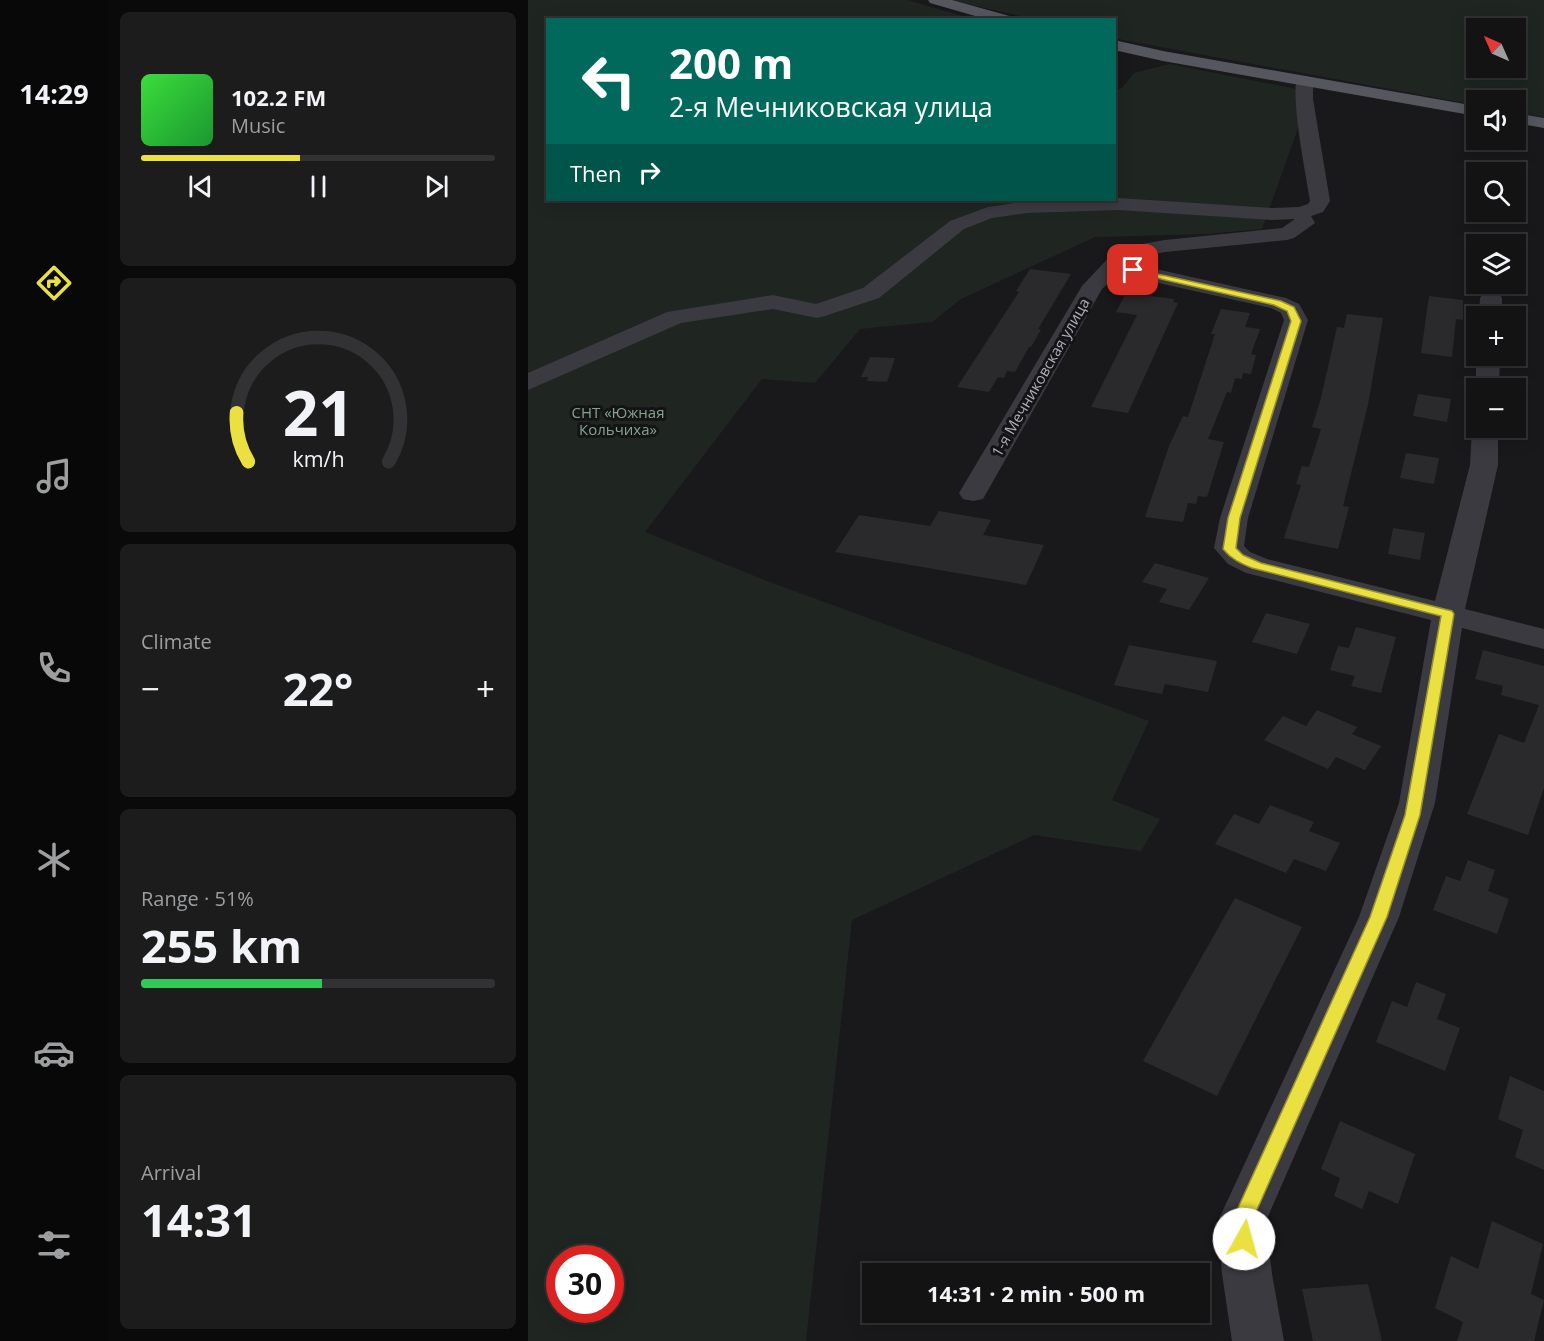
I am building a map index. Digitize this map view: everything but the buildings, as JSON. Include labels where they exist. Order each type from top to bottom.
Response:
[{"type":"main road","points":[[934,0],[1001,18]]},
{"type":"main road","points":[[1116,45],[1466,109]]},
{"type":"main road","points":[[1526,120],[1544,123]]},
{"type":"street","points":[[528,381],[675,317],[773,302],[816,311],[871,294],[957,225],[988,213],[1027,207],[1118,204],[1272,214],[1301,213],[1316,208],[1320,201],[1304,99],[1304,81]]},
{"type":"street","name":"1-я Мечниковская улица","points":[[973,493],[1093,285],[1113,266],[1139,251],[1165,246],[1287,234],[1305,223],[1301,213]]},
{"type":"street","points":[[1113,266],[1278,303],[1291,309],[1296,321],[1234,518],[1229,549],[1239,558],[1257,566],[1544,639]]},
{"type":"street","points":[[1258,1341],[1247,1274],[1242,1221],[1382,905],[1417,803],[1448,614],[1484,465],[1485,438]]},
{"type":"green space","name":"СНТ «Южная Кольчиха»","points":[[528,0],[907,0],[970,18],[546,18],[546,201],[1116,201],[1116,90],[1122,88],[1134,73],[1170,64],[1311,92],[1262,229],[1206,234],[1095,237],[961,299],[932,322],[860,329],[815,383],[762,379],[645,532],[767,581],[1149,721],[1112,800],[1160,819],[1141,851],[1034,835],[852,920],[806,1341],[528,1341]]},
{"type":"green space","points":[[950,0],[1544,0],[1544,117],[1526,114],[1526,90],[1466,90],[1466,103],[1123,40],[1116,38],[1116,18],[1030,18]]},
{"type":"route","points":[[1133,270],[1278,303],[1291,309],[1296,321],[1264,429],[1234,518],[1229,549],[1239,558],[1257,566],[1448,614],[1417,803],[1378,917],[1242,1221],[1244,1239]]}]
